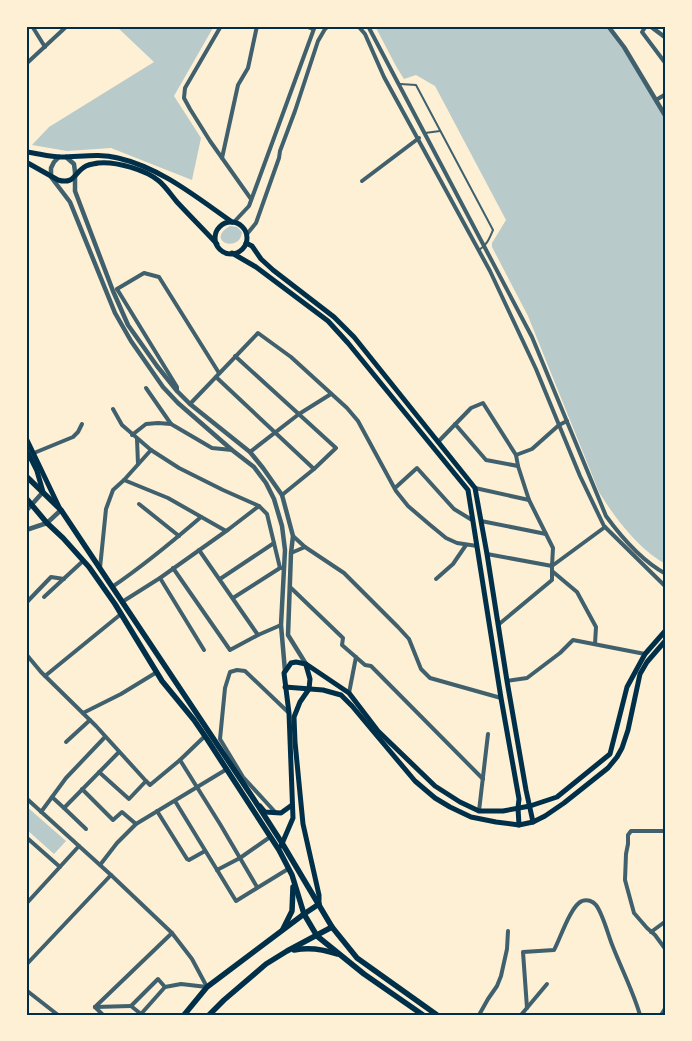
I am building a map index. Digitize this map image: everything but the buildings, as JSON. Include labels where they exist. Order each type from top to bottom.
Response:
[{"type":"main road","points":[[26,152],[62,157],[117,157],[143,165],[176,183],[233,222],[241,225],[247,234],[246,243],[241,250],[232,253]]},
{"type":"main road","points":[[26,162],[63,182],[75,178],[87,165],[99,163],[115,163],[138,170],[159,181],[223,251],[232,253],[256,267],[328,321],[468,490],[519,799],[519,825]]},
{"type":"main road","points":[[217,244],[216,234],[218,229],[226,222],[233,222]]},
{"type":"main road","points":[[246,243],[252,246],[273,270],[334,317],[354,337],[475,488],[533,822]]},
{"type":"main road","points":[[26,438],[61,510],[255,801],[332,928],[357,958],[437,1015]]},
{"type":"main road","points":[[26,450],[37,471],[43,492]]},
{"type":"main road","points":[[26,476],[61,510]]},
{"type":"main road","points":[[26,498],[89,567],[157,672],[194,720],[227,769],[279,850],[292,875],[304,914],[317,936],[364,974],[423,1015]]},
{"type":"main road","points":[[279,850],[293,818],[289,713],[285,687],[285,671],[291,663],[306,664],[349,693],[378,731],[434,786],[479,811],[503,811],[530,806],[557,797],[610,754],[627,687],[645,654],[666,630]]},
{"type":"main road","points":[[285,687],[323,690],[341,695],[415,781],[435,798],[471,817],[519,825],[533,822],[564,803],[608,768],[617,757],[628,730],[640,674],[647,662],[666,640]]},
{"type":"main road","points":[[184,1015],[207,987],[319,904],[320,895],[303,824],[294,717],[300,702],[310,689],[310,679],[306,664]]},
{"type":"main road","points":[[255,801],[265,812],[281,813],[292,805]]},
{"type":"main road","points":[[282,931],[292,911],[292,875]]},
{"type":"main road","points":[[209,1015],[266,964],[332,928]]},
{"type":"main road","points":[[287,951],[318,949],[343,957]]},
{"type":"street","points":[[32,26],[45,47]]},
{"type":"street","points":[[26,64],[67,26]]},
{"type":"street","points":[[220,26],[185,88],[184,98],[210,141],[252,199]]},
{"type":"street","points":[[222,158],[238,85],[248,68],[257,26]]},
{"type":"street","points":[[233,222],[249,206],[252,199],[314,28],[305,26]]},
{"type":"street","points":[[247,234],[256,223],[318,41],[330,26]]},
{"type":"street","points":[[358,26],[365,34],[384,77],[490,271],[536,369],[580,476],[605,527],[666,587]]},
{"type":"street","points":[[368,26],[532,337],[606,516],[638,553],[653,567],[666,574]]},
{"type":"street","points":[[608,26],[624,47],[666,117]]},
{"type":"street","points":[[666,38],[648,26],[642,32],[666,64]]},
{"type":"street","points":[[656,100],[666,94]]},
{"type":"street","points":[[362,181],[424,133]]},
{"type":"street","points":[[285,671],[281,625],[282,568],[285,550],[282,526],[274,499],[266,483],[254,467],[178,403],[163,387],[136,347],[115,313],[70,202],[51,177],[51,168],[54,162],[62,157],[74,164],[76,172],[75,191],[128,325],[177,391],[190,404],[250,452],[282,495],[293,536],[288,634],[306,664]]},
{"type":"street","points":[[115,290],[144,273],[159,277],[219,373]]},
{"type":"street","points":[[115,290],[177,387],[177,391]]},
{"type":"street","points":[[190,404],[258,333],[291,358],[347,408],[358,421],[395,488],[408,506],[446,538],[457,543],[477,546]]},
{"type":"street","points":[[235,356],[336,448],[282,495]]},
{"type":"street","points":[[216,377],[314,469]]},
{"type":"street","points":[[146,388],[170,424]]},
{"type":"street","points":[[250,452],[299,414],[331,394]]},
{"type":"street","points":[[438,442],[470,408],[483,403],[516,455],[529,500],[553,548],[552,580],[498,625]]},
{"type":"street","points":[[113,409],[122,425],[151,450],[179,468],[259,506],[267,514],[282,568]]},
{"type":"street","points":[[516,455],[532,448],[559,425],[567,421]]},
{"type":"street","points":[[34,453],[73,437],[82,424]]},
{"type":"street","points":[[132,435],[146,424],[170,424],[212,448],[232,450]]},
{"type":"street","points":[[455,424],[486,460],[518,466]]},
{"type":"street","points":[[137,439],[138,465]]},
{"type":"street","points":[[100,570],[106,508],[113,490],[151,450]]},
{"type":"street","points":[[395,488],[417,468],[454,509],[472,520]]},
{"type":"street","points":[[124,480],[168,498],[226,531]]},
{"type":"street","points":[[475,488],[529,500]]},
{"type":"street","points":[[26,511],[43,492]]},
{"type":"street","points":[[139,504],[179,536]]},
{"type":"street","points":[[122,602],[160,578],[259,506]]},
{"type":"street","points":[[26,530],[47,523],[61,510]]},
{"type":"street","points":[[112,587],[129,576],[201,517]]},
{"type":"street","points":[[481,522],[546,534]]},
{"type":"street","points":[[552,568],[605,527]]},
{"type":"street","points":[[293,536],[305,547],[344,573],[398,626],[409,639],[421,669],[430,678],[501,698]]},
{"type":"street","points":[[220,579],[274,542]]},
{"type":"street","points":[[436,579],[453,564],[466,545]]},
{"type":"street","points":[[291,552],[305,547]]},
{"type":"street","points":[[199,550],[258,635]]},
{"type":"street","points":[[487,554],[552,568],[577,592],[596,627],[595,644]]},
{"type":"street","points":[[44,598],[84,561]]},
{"type":"street","points":[[173,568],[230,650],[281,625]]},
{"type":"street","points":[[233,598],[282,568]]},
{"type":"street","points":[[26,603],[52,577],[64,579]]},
{"type":"street","points":[[160,578],[204,650]]},
{"type":"street","points":[[290,587],[343,638],[342,645],[365,665],[371,666],[483,778]]},
{"type":"street","points":[[45,676],[121,614]]},
{"type":"street","points":[[507,681],[527,678],[560,653],[573,640],[645,654]]},
{"type":"street","points":[[26,654],[150,785],[180,760],[204,736]]},
{"type":"street","points":[[349,693],[356,657]]},
{"type":"street","points":[[276,813],[242,777],[220,739],[225,688],[230,672],[237,670],[245,671],[289,713]]},
{"type":"street","points":[[83,713],[121,694],[157,672]]},
{"type":"street","points":[[66,742],[90,720]]},
{"type":"street","points":[[479,811],[488,734]]},
{"type":"street","points":[[41,812],[66,778],[106,737]]},
{"type":"street","points":[[64,808],[119,752]]},
{"type":"street","points":[[180,760],[257,887]]},
{"type":"street","points":[[100,865],[117,843],[136,824],[227,769]]},
{"type":"street","points":[[99,772],[129,799],[146,781]]},
{"type":"street","points":[[82,789],[114,820],[122,812],[136,824]]},
{"type":"street","points":[[26,798],[172,933],[192,959],[207,987]]},
{"type":"street","points":[[52,798],[86,829]]},
{"type":"street","points":[[175,801],[236,901],[288,869]]},
{"type":"street","points":[[157,811],[189,860],[205,851]]},
{"type":"street","points":[[666,831],[631,831],[628,835],[625,880],[634,913],[666,950]]},
{"type":"street","points":[[26,837],[60,867]]},
{"type":"street","points":[[217,870],[240,858],[270,837]]},
{"type":"street","points":[[26,904],[79,846]]},
{"type":"street","points":[[26,965],[111,875]]},
{"type":"street","points":[[527,1008],[523,952],[554,950],[570,915],[578,903],[583,900],[590,900],[595,904],[601,916],[640,1015]]},
{"type":"street","points":[[651,932],[666,921]]},
{"type":"street","points":[[479,1015],[501,976],[507,949],[508,931]]},
{"type":"street","points":[[95,1007],[172,933]]},
{"type":"street","points":[[131,1006],[158,979],[165,988]]},
{"type":"street","points":[[95,1007],[131,1006],[141,1014],[165,988],[180,984],[207,987]]},
{"type":"street","points":[[522,1015],[548,984]]},
{"type":"street","points":[[26,990],[57,1014]]},
{"type":"street","points":[[95,1007],[103,1015]]},
{"type":"street","points":[[661,1015],[666,1007]]},
{"type":"lane","points":[[398,84],[416,85],[493,230],[484,247],[479,250]]},
{"type":"lane","points":[[424,133],[440,131]]},
{"type":"shaded area","points":[[116,26],[214,26],[174,96],[201,138],[192,180],[111,148],[67,151],[32,145],[49,127],[154,62]]},
{"type":"shaded area","points":[[375,26],[608,26],[666,118],[666,564],[647,551],[628,533],[599,492],[528,316],[492,247],[492,243],[506,220],[435,86],[416,75],[404,79]]},
{"type":"shaded area","points":[[230,226],[237,227],[242,232],[240,239],[230,244],[222,240],[221,236],[223,231]]},
{"type":"shaded area","points":[[26,806],[66,841],[54,854],[26,829]]}]
